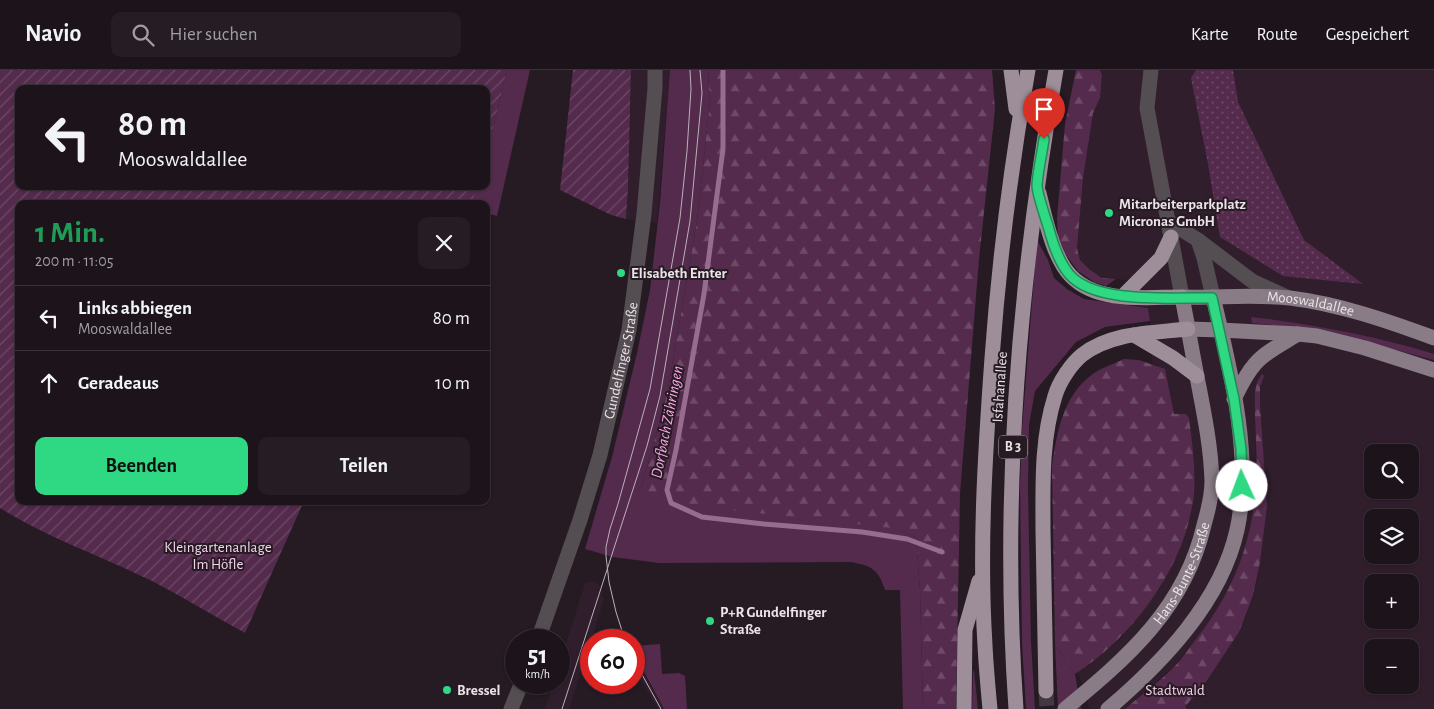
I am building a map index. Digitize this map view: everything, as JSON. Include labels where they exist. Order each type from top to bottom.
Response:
[{"type":"highway","points":[[1011,70],[1018,123]]},
{"type":"highway","name":"Isfahanallee","points":[[990,709],[985,644],[983,565],[986,435],[996,306],[1011,173],[1028,70]]},
{"type":"highway","name":"Isfahanallee","points":[[1016,709],[1012,665],[1010,584],[1011,508],[1020,337],[1037,186],[1056,70]]},
{"type":"highway","points":[[1037,186],[1052,240],[1063,265],[1079,283],[1093,290],[1123,296],[1182,297]]},
{"type":"highway","points":[[1123,296],[1160,258],[1171,237]]},
{"type":"highway","points":[[1046,691],[1043,458],[1051,410],[1056,393],[1068,372],[1082,356],[1098,345],[1113,339],[1134,335],[1188,329]]},
{"type":"highway","points":[[1134,335],[1173,358],[1197,376]]},
{"type":"highway","points":[[964,709],[965,630],[983,565]]},
{"type":"main road","name":"Mooswaldallee","points":[[1182,297],[1261,296],[1290,298],[1349,310],[1434,338]]},
{"type":"main road","name":"Hans-Bunte-Straße","points":[[1065,709],[1118,665],[1156,624],[1172,602],[1185,579],[1200,542],[1212,483],[1210,452],[1182,297]]},
{"type":"main road","name":"Hans-Bunte-Straße","points":[[1108,709],[1151,669],[1182,634],[1213,592],[1227,560],[1236,531],[1242,486],[1241,449],[1234,399],[1212,298]]},
{"type":"main road","name":"Mooswaldallee","points":[[1188,329],[1317,336],[1348,343],[1434,370]]},
{"type":"main road","points":[[1234,399],[1255,364],[1264,355],[1298,334]]},
{"type":"street","name":"Gundelfinger Straße","points":[[542,629],[580,520],[600,455],[629,330],[644,214],[655,70]]},
{"type":"street","name":"Hans-Bunte-Straße","points":[[1152,70],[1147,108],[1182,297]]},
{"type":"street","points":[[1168,221],[1198,240],[1252,281],[1290,298]]},
{"type":"street","name":"Hans-Bunte-Straße","points":[[1198,240],[1204,258],[1212,298]]},
{"type":"street","points":[[511,709],[517,694]]},
{"type":"shaded area","points":[[631,70],[670,70],[657,223],[626,219]]},
{"type":"shaded area","points":[[1100,70],[1434,70],[1434,709],[1187,709],[1185,707],[1208,679],[1239,632],[1254,596],[1267,507],[1260,404],[1260,387],[1264,376],[1255,392],[1256,482],[1252,518],[1238,571],[1221,604],[1205,629],[1175,666],[1125,709],[1090,709],[1078,672],[1120,639],[1160,588],[1177,552],[1191,515],[1195,474],[1174,415],[1165,369],[1152,364],[1148,308],[1129,306],[1127,280],[1102,278],[1080,260],[1077,248],[1083,178],[1093,113],[1100,98],[1102,75]]},
{"type":"shaded area","points":[[592,581],[599,585],[604,600],[595,629],[580,629],[580,675],[569,709],[545,709],[550,694],[570,694],[570,631],[585,583]]},
{"type":"shaded area","points":[[645,675],[664,709],[658,709],[645,686]]},
{"type":"green space","name":"Kleingartenanlage Im Höfle","points":[[0,70],[507,70],[490,140],[490,85],[15,85],[15,190],[476,190],[473,200],[15,200],[15,505],[302,505],[245,633],[152,581],[56,538],[0,508]]},
{"type":"green space","points":[[507,70],[530,70],[497,216],[490,214],[490,200],[473,200],[476,190],[490,190],[490,140]]},
{"type":"green space","points":[[573,70],[631,70],[626,219],[611,215],[560,190]]},
{"type":"green space","points":[[670,70],[708,70],[710,102],[697,221],[667,395],[641,489],[893,528],[916,537],[920,590],[923,709],[903,709],[900,590],[885,590],[880,577],[869,567],[851,562],[659,563],[613,557],[585,549],[612,457],[650,290],[660,203]]},
{"type":"green space","points":[[708,70],[992,70],[995,109],[979,259],[960,493],[956,709],[923,709],[920,590],[916,537],[892,528],[695,506],[641,489],[667,395],[697,221],[710,102]]},
{"type":"green space","points":[[1076,70],[1100,70],[1102,75],[1100,98],[1093,113],[1083,178],[1077,248],[1080,260],[1089,269],[1102,278],[1116,279],[1106,286],[1094,282],[1078,271],[1066,255],[1058,237],[1057,218],[1065,124]]},
{"type":"green space","points":[[1196,70],[1233,70],[1238,102],[1304,240],[1363,284],[1283,276],[1220,237],[1191,78]]},
{"type":"green space","points":[[1037,240],[1048,260],[1054,278],[1067,289],[1084,299],[1148,308],[1150,321],[1105,327],[1076,342],[1035,391],[1029,425],[1028,487],[1031,641],[1035,709],[1026,709],[1022,643],[1020,487],[1022,429]]},
{"type":"green space","points":[[1251,317],[1297,323],[1366,336],[1434,354],[1434,360],[1366,342],[1293,327],[1252,323]]},
{"type":"green space","points":[[1124,359],[1139,360],[1165,369],[1174,414],[1186,414],[1189,418],[1194,466],[1194,494],[1189,521],[1180,547],[1154,597],[1117,640],[1075,674],[1055,645],[1052,467],[1054,453],[1064,412],[1078,388],[1087,378],[1099,370]]},
{"type":"green space","name":"Stadtwald","points":[[1262,374],[1264,376],[1260,387],[1260,404],[1267,507],[1260,562],[1253,596],[1239,632],[1208,679],[1185,707],[1187,709],[1125,709],[1162,678],[1182,658],[1219,606],[1238,568],[1245,548],[1254,506],[1256,484],[1255,392],[1257,382]]},
{"type":"green space","points":[[660,644],[662,674],[679,673],[685,676],[687,709],[664,709],[645,674],[645,645]]},
{"type":"green space","points":[[1055,645],[1075,674],[1081,709],[1058,709]]},
{"type":"green space","points":[[974,670],[978,709],[972,709]]},
{"type":"waterway","name":"Dorfbach Zähringen","points":[[723,70],[723,149],[704,294],[667,490],[671,503],[702,517],[862,532],[907,539],[942,552]]},
{"type":"tunnel","points":[[1046,691],[1047,709]]},
{"type":"tram line","points":[[621,629],[609,582],[606,547],[650,389],[680,218],[687,151],[691,89],[690,70]]},
{"type":"tram line","points":[[562,709],[647,446],[660,396],[690,221],[702,93],[700,70]]},
{"type":"tram line","points":[[645,680],[661,709]]},
{"type":"place","name":"Mitarbeiterparkplatz Micronas GmbH","points":[[1109,213]]},
{"type":"place","name":"Elisabeth Emter","points":[[621,273]]},
{"type":"place","name":"P+R Gundelfinger Straße","points":[[710,621]]},
{"type":"place","name":"Bressel","points":[[447,690]]},
{"type":"route","points":[[1044,139],[1037,186],[1052,240],[1063,265],[1070,275],[1079,283],[1093,290],[1108,294],[1137,297],[1212,298],[1234,399],[1241,449],[1242,486]]}]
